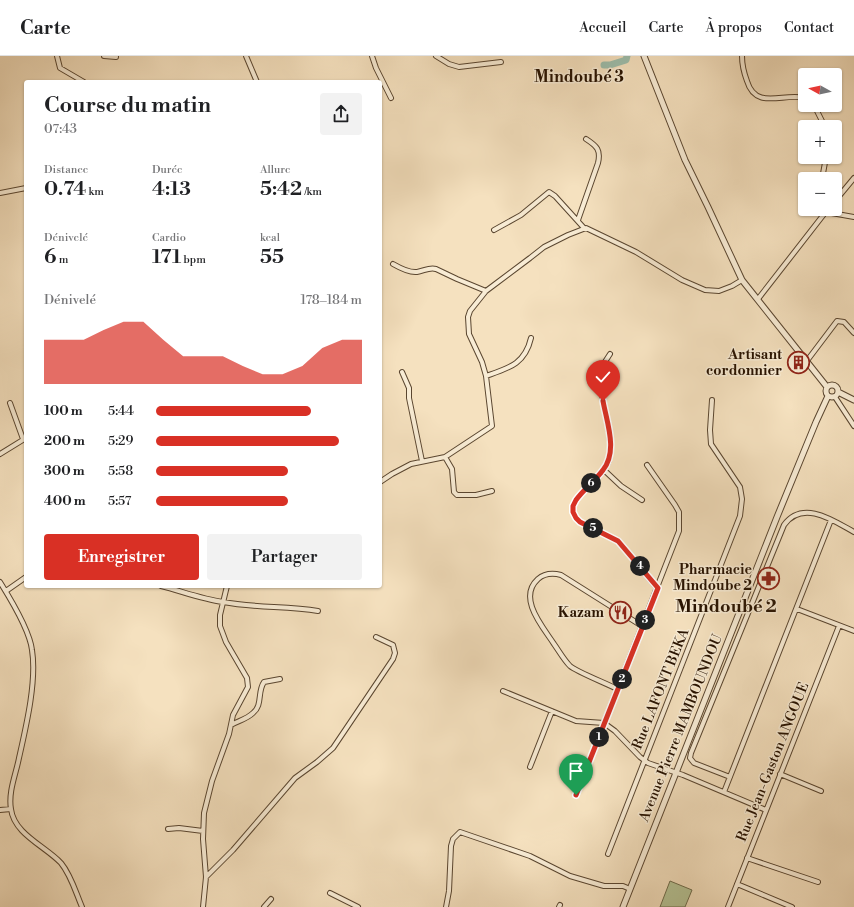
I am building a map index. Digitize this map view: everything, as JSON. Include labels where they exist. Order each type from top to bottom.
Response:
[{"type":"street","points":[[57,56],[60,68],[81,80]]},
{"type":"street","points":[[104,56],[116,57]]},
{"type":"street","points":[[246,56],[256,80]]},
{"type":"street","points":[[372,56],[376,68],[391,98]]},
{"type":"street","points":[[436,56],[449,64],[459,67],[501,62]]},
{"type":"street","points":[[644,56],[685,160],[742,280],[827,387]]},
{"type":"street","points":[[742,56],[742,64],[746,78],[749,87],[754,93],[761,98],[769,99],[798,96]]},
{"type":"street","points":[[578,220],[600,155],[599,149],[596,145],[586,139]]},
{"type":"street","points":[[842,192],[854,178]]},
{"type":"street","points":[[0,193],[24,188]]},
{"type":"street","points":[[494,230],[521,215],[549,192],[578,220],[584,228],[636,252],[682,280],[712,292],[726,289],[742,280]]},
{"type":"street","points":[[842,213],[854,216]]},
{"type":"street","points":[[758,299],[822,216]]},
{"type":"street","points":[[382,481],[411,464],[445,457],[492,426],[486,376],[482,362],[471,340],[468,328],[468,317],[470,311],[486,291],[544,248],[584,228]]},
{"type":"street","points":[[393,264],[413,272],[433,268],[457,280],[486,291]]},
{"type":"street","points":[[806,362],[837,321],[844,322],[854,333]]},
{"type":"street","points":[[486,376],[509,368],[517,363],[528,349],[531,338]]},
{"type":"street","points":[[610,354],[599,374],[611,448],[609,460],[604,470],[576,500],[573,506],[573,512],[580,522],[618,541],[658,588]]},
{"type":"street","points":[[402,372],[409,388],[409,398],[422,461]]},
{"type":"street","points":[[827,387],[833,385],[836,387],[836,394],[854,426]]},
{"type":"street","points":[[827,387],[825,391],[828,396],[831,398],[836,394]]},
{"type":"street","points":[[836,394],[854,400]]},
{"type":"street","name":"Avenue Pierre MAMBOUNDOU","points":[[623,907],[824,402],[828,396]]},
{"type":"street","name":"Rue LAFONT BEKA","points":[[608,854],[740,516],[742,499],[740,487],[711,444],[710,430],[712,400]]},
{"type":"street","points":[[10,402],[24,437]]},
{"type":"street","points":[[0,454],[24,440]]},
{"type":"street","points":[[445,457],[452,469],[454,492],[457,495],[476,495],[492,491]]},
{"type":"street","points":[[576,795],[679,532],[679,512],[646,465]]},
{"type":"street","points":[[604,470],[621,486],[642,500]]},
{"type":"street","points":[[730,777],[692,761],[692,753],[784,525],[792,517],[810,512],[816,513],[854,532]]},
{"type":"street","points":[[724,792],[831,520]]},
{"type":"street","points":[[618,689],[570,666],[532,609],[530,591],[535,582],[541,577],[548,574],[561,575],[642,626]]},
{"type":"street","points":[[6,591],[24,578]]},
{"type":"street","points":[[0,582],[6,591],[28,637],[33,658],[30,702],[11,793],[11,809],[13,818],[19,827],[50,853],[63,867],[82,907]]},
{"type":"street","points":[[169,588],[223,602],[247,605],[292,607],[318,611]]},
{"type":"street","points":[[203,907],[206,877],[203,830],[204,813],[235,710],[247,690],[248,683],[242,667],[226,642],[220,626],[219,620],[226,588]]},
{"type":"street","points":[[797,609],[854,631]]},
{"type":"street","name":"Rue Jean-Gaston ANGOUE","points":[[728,907],[839,626]]},
{"type":"street","points":[[206,877],[233,850],[295,778],[326,755],[339,740],[393,659],[395,653],[393,645],[376,637]]},
{"type":"street","points":[[230,725],[247,718],[257,710],[260,703],[260,691],[264,682],[280,679]]},
{"type":"street","points":[[503,691],[576,721],[604,723],[615,731],[644,760],[766,810]]},
{"type":"street","points":[[530,767],[552,711]]},
{"type":"street","points":[[780,774],[821,791]]},
{"type":"street","points":[[0,810],[11,809]]},
{"type":"street","points":[[168,829],[179,828],[203,830]]},
{"type":"street","points":[[446,907],[449,891],[451,846],[453,839],[460,832],[530,856],[570,876],[604,886],[623,886],[630,889]]},
{"type":"street","points":[[747,858],[818,882]]},
{"type":"street","points":[[736,884],[792,907]]},
{"type":"street","points":[[330,893],[358,907]]},
{"type":"street","points":[[264,907],[271,899]]},
{"type":"green space","points":[[670,881],[692,890],[685,907],[660,907]]},
{"type":"waterway","points":[[604,65],[610,65],[626,60],[627,56]]},
{"type":"place","name":"Artisant cordonnier","points":[[798,363]]},
{"type":"place","name":"Pharmacie Mindoube 2","points":[[768,578]]},
{"type":"place","name":"Kazam","points":[[620,613]]},
{"type":"district","name":"Mindoubé 3","points":[[579,77]]},
{"type":"district","name":"Mindoubé 2","points":[[726,606]]},
{"type":"route","points":[[576,795],[658,588],[618,541],[608,534],[580,522],[573,512],[573,506],[579,495],[604,470],[611,455],[603,401]]}]
